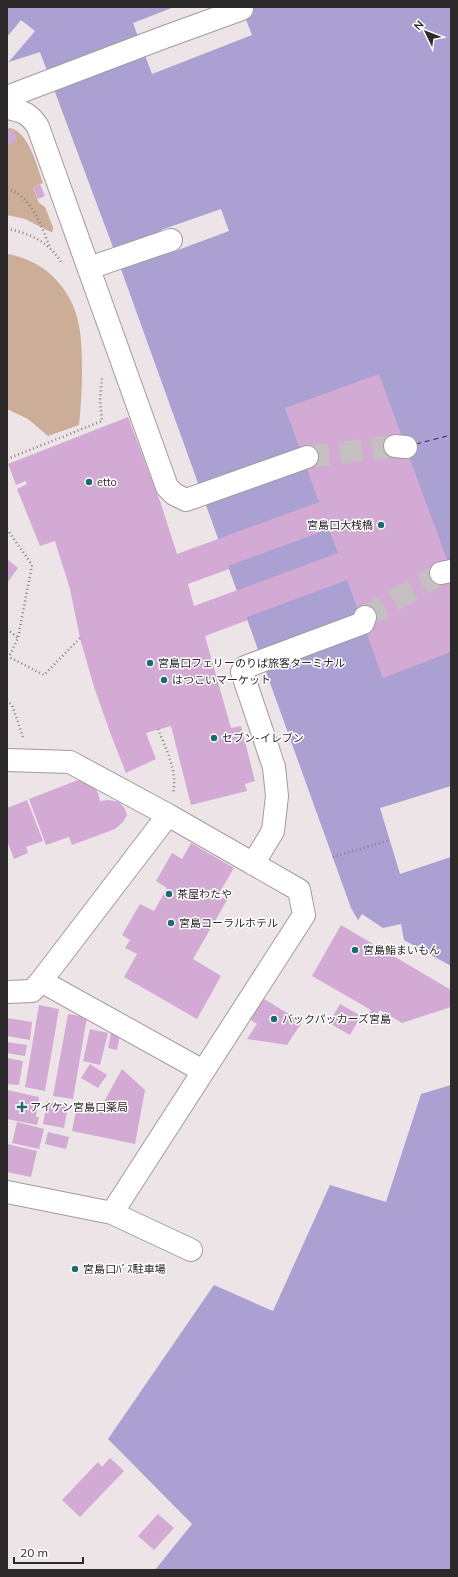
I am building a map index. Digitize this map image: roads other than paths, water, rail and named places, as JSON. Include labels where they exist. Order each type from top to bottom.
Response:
[{"type":"street","points":[[9,107],[51,80],[242,9]]},
{"type":"street","points":[[9,107],[25,113],[33,119],[38,128],[168,487],[174,494],[186,500],[305,457]]},
{"type":"street","points":[[89,268],[171,240]]},
{"type":"street","points":[[253,864],[272,831],[277,796],[274,767],[242,672],[245,667],[364,620]]},
{"type":"street","points":[[7,760],[70,762],[168,815],[299,890],[304,915],[112,1213]]},
{"type":"street","points":[[7,992],[32,991],[168,815]]},
{"type":"street","points":[[41,981],[203,1071]]},
{"type":"street","points":[[7,1192],[112,1213],[191,1250]]},
{"type":"tunnel","points":[[307,457],[395,446]]},
{"type":"tunnel","points":[[365,617],[441,573]]},
{"type":"place","name":"etto","points":[[89,482]]},
{"type":"place","name":"宮島口大桟橋","points":[[381,525]]},
{"type":"place","name":"宮島口フェリーのりば旅客ターミナル","points":[[150,663]]},
{"type":"place","name":"はつこいマーケット","points":[[164,680]]},
{"type":"place","name":"セブン-イレブン","points":[[214,738]]},
{"type":"place","name":"茶屋わたや","points":[[169,894]]},
{"type":"place","name":"宮島コーラルホテル","points":[[171,923]]},
{"type":"place","name":"宮島鮨まいもん","points":[[355,950]]},
{"type":"place","name":"バックパッカーズ宮島","points":[[274,1019]]},
{"type":"place","name":"アイケン宮島口薬局","points":[[22,1107]]},
{"type":"place","name":"宮島口ﾊﾞｽ駐車場","points":[[75,1269]]}]
